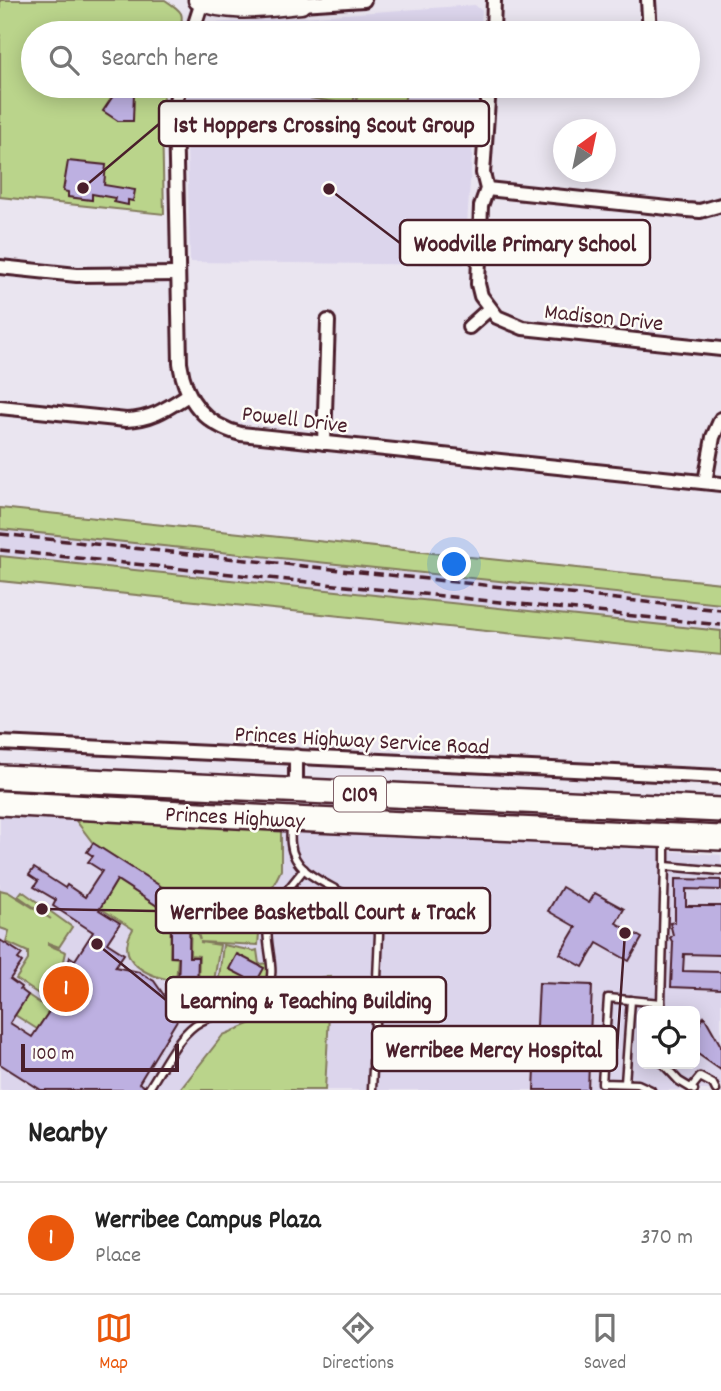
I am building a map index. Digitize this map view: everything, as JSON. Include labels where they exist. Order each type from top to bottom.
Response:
[{"type":"highway","name":"Princes Highway","points":[[0,778],[721,810]]},
{"type":"highway","points":[[292,819],[296,791]]},
{"type":"highway","name":"Princes Highway","points":[[0,803],[721,838]]},
{"type":"street","points":[[195,21],[200,1],[233,8],[294,2],[364,0]]},
{"type":"street","points":[[493,21],[494,0]]},
{"type":"street","points":[[648,0],[649,21]]},
{"type":"street","name":"Powell Drive","points":[[177,98],[180,363],[182,380],[188,395],[205,417],[229,431],[721,484]]},
{"type":"street","points":[[469,327],[489,309],[481,296],[477,265],[481,206],[487,189],[483,173],[488,98]]},
{"type":"street","points":[[487,189],[687,211],[700,211],[721,205]]},
{"type":"street","points":[[0,267],[77,275],[178,274]]},
{"type":"street","name":"Madison Drive","points":[[489,309],[509,323],[523,328],[721,349]]},
{"type":"street","points":[[324,443],[328,321]]},
{"type":"street","points":[[0,407],[126,420],[143,419],[157,414],[188,395]]},
{"type":"street","points":[[705,482],[713,437],[721,419]]},
{"type":"street","name":"Princes Highway Service Road","points":[[0,743],[721,777]]},
{"type":"street","points":[[296,756],[296,791]]},
{"type":"lane","points":[[292,819],[291,846],[296,860],[314,877],[360,903],[373,916],[379,934],[372,1090]]},
{"type":"lane","points":[[651,1090],[638,1084],[602,1083],[608,998],[661,1003],[666,836]]},
{"type":"lane","points":[[664,866],[721,872]]},
{"type":"lane","points":[[148,1090],[186,1032],[212,1016],[252,1003],[268,988],[273,975],[266,935],[270,917],[304,869]]},
{"type":"lane","points":[[625,1083],[631,1000]]},
{"type":"lane","points":[[667,1069],[678,1081],[692,1089],[700,1077],[716,1086],[716,1090]]},
{"type":"shaded area","points":[[475,5],[482,11],[481,21],[242,21]]},
{"type":"shaded area","points":[[187,98],[476,98],[464,265],[190,262]]},
{"type":"shaded area","points":[[0,529],[721,604],[721,631],[0,556]]},
{"type":"shaded area","points":[[0,814],[533,840],[721,855],[721,1090],[0,1090]]},
{"type":"green space","points":[[0,0],[165,0],[179,10],[182,21],[21,21],[21,98],[163,98],[164,214],[0,197]]},
{"type":"green space","points":[[309,98],[354,98],[353,105]]},
{"type":"green space","points":[[357,98],[405,98],[403,112],[356,106]]},
{"type":"green space","points":[[0,508],[721,583],[721,604],[0,529]]},
{"type":"green space","points":[[0,556],[721,631],[721,655],[0,581]]},
{"type":"green space","points":[[74,818],[281,829],[281,870],[261,910],[258,945],[200,942],[220,945],[212,993],[198,988],[199,956],[190,955],[191,917],[200,940],[190,905],[93,843]]},
{"type":"green space","points":[[117,880],[171,915],[170,957],[178,958],[176,981],[155,976],[137,966],[127,950],[133,929],[100,908]]},
{"type":"green space","points":[[0,890],[8,892],[51,919],[18,896],[22,891],[72,927],[59,947],[48,943],[66,952],[52,1003],[16,979],[28,960],[28,952],[6,942],[9,931],[0,928]]},
{"type":"green space","points":[[223,945],[257,950],[259,964],[270,963],[269,974],[260,991],[253,996],[215,1011]]},
{"type":"green space","points":[[331,976],[325,1090],[180,1090],[223,1035],[266,1017],[290,983]]},
{"type":"green space","points":[[28,995],[50,1010],[37,1029],[15,1015]]},
{"type":"building","points":[[112,98],[134,98],[133,121],[118,121],[103,111]]},
{"type":"building","points":[[68,161],[106,165],[104,185],[135,190],[133,201],[128,200],[128,205],[114,202],[115,198],[92,194],[92,200],[68,197],[68,192],[63,191]]},
{"type":"building","points":[[93,843],[190,905],[189,957],[198,957],[197,989],[178,987],[179,957],[171,957],[171,915],[117,880],[99,910],[120,923],[107,943],[124,954],[115,967],[139,972],[154,981],[168,1001],[182,1012],[139,1083],[144,1086],[142,1090],[41,1090],[0,1064],[0,940],[22,954],[18,959],[22,962],[10,979],[28,995],[10,1023],[32,1037],[50,1010],[55,1013],[70,957],[75,960],[93,932],[53,906],[56,900],[34,887],[38,881],[29,875],[34,868],[85,897],[102,871],[88,862],[93,856],[87,852]]},
{"type":"building","points":[[675,879],[721,880],[721,890],[686,889],[686,906],[721,906],[721,955],[684,954],[683,971],[721,972],[721,989],[671,987],[673,943],[670,938],[673,935],[670,923],[675,922]]},
{"type":"building","points":[[562,887],[589,903],[595,893],[624,909],[616,923],[642,938],[629,961],[597,943],[583,967],[560,954],[576,927],[548,911]]},
{"type":"building","points":[[237,954],[264,968],[256,983],[229,969]]},
{"type":"building","points":[[539,983],[592,985],[588,1090],[534,1090]]},
{"type":"building","points":[[704,1016],[721,1046],[721,1070],[700,1055],[700,1024]]},
{"type":"railway","points":[[0,534],[721,610]]},
{"type":"railway","points":[[0,550],[721,625]]},
{"type":"place","name":"1st Hoppers Crossing Scout Group","points":[[83,188]]},
{"type":"place","name":"Woodville Primary School","points":[[329,189]]},
{"type":"place","name":"Werribee Basketball Court & Track","points":[[42,909]]},
{"type":"place","name":"Werribee Mercy Hospital","points":[[625,933]]},
{"type":"place","name":"Learning & Teaching Building","points":[[97,944]]},
{"type":"place","name":"Werribee Campus Plaza","points":[[66,989]]}]
